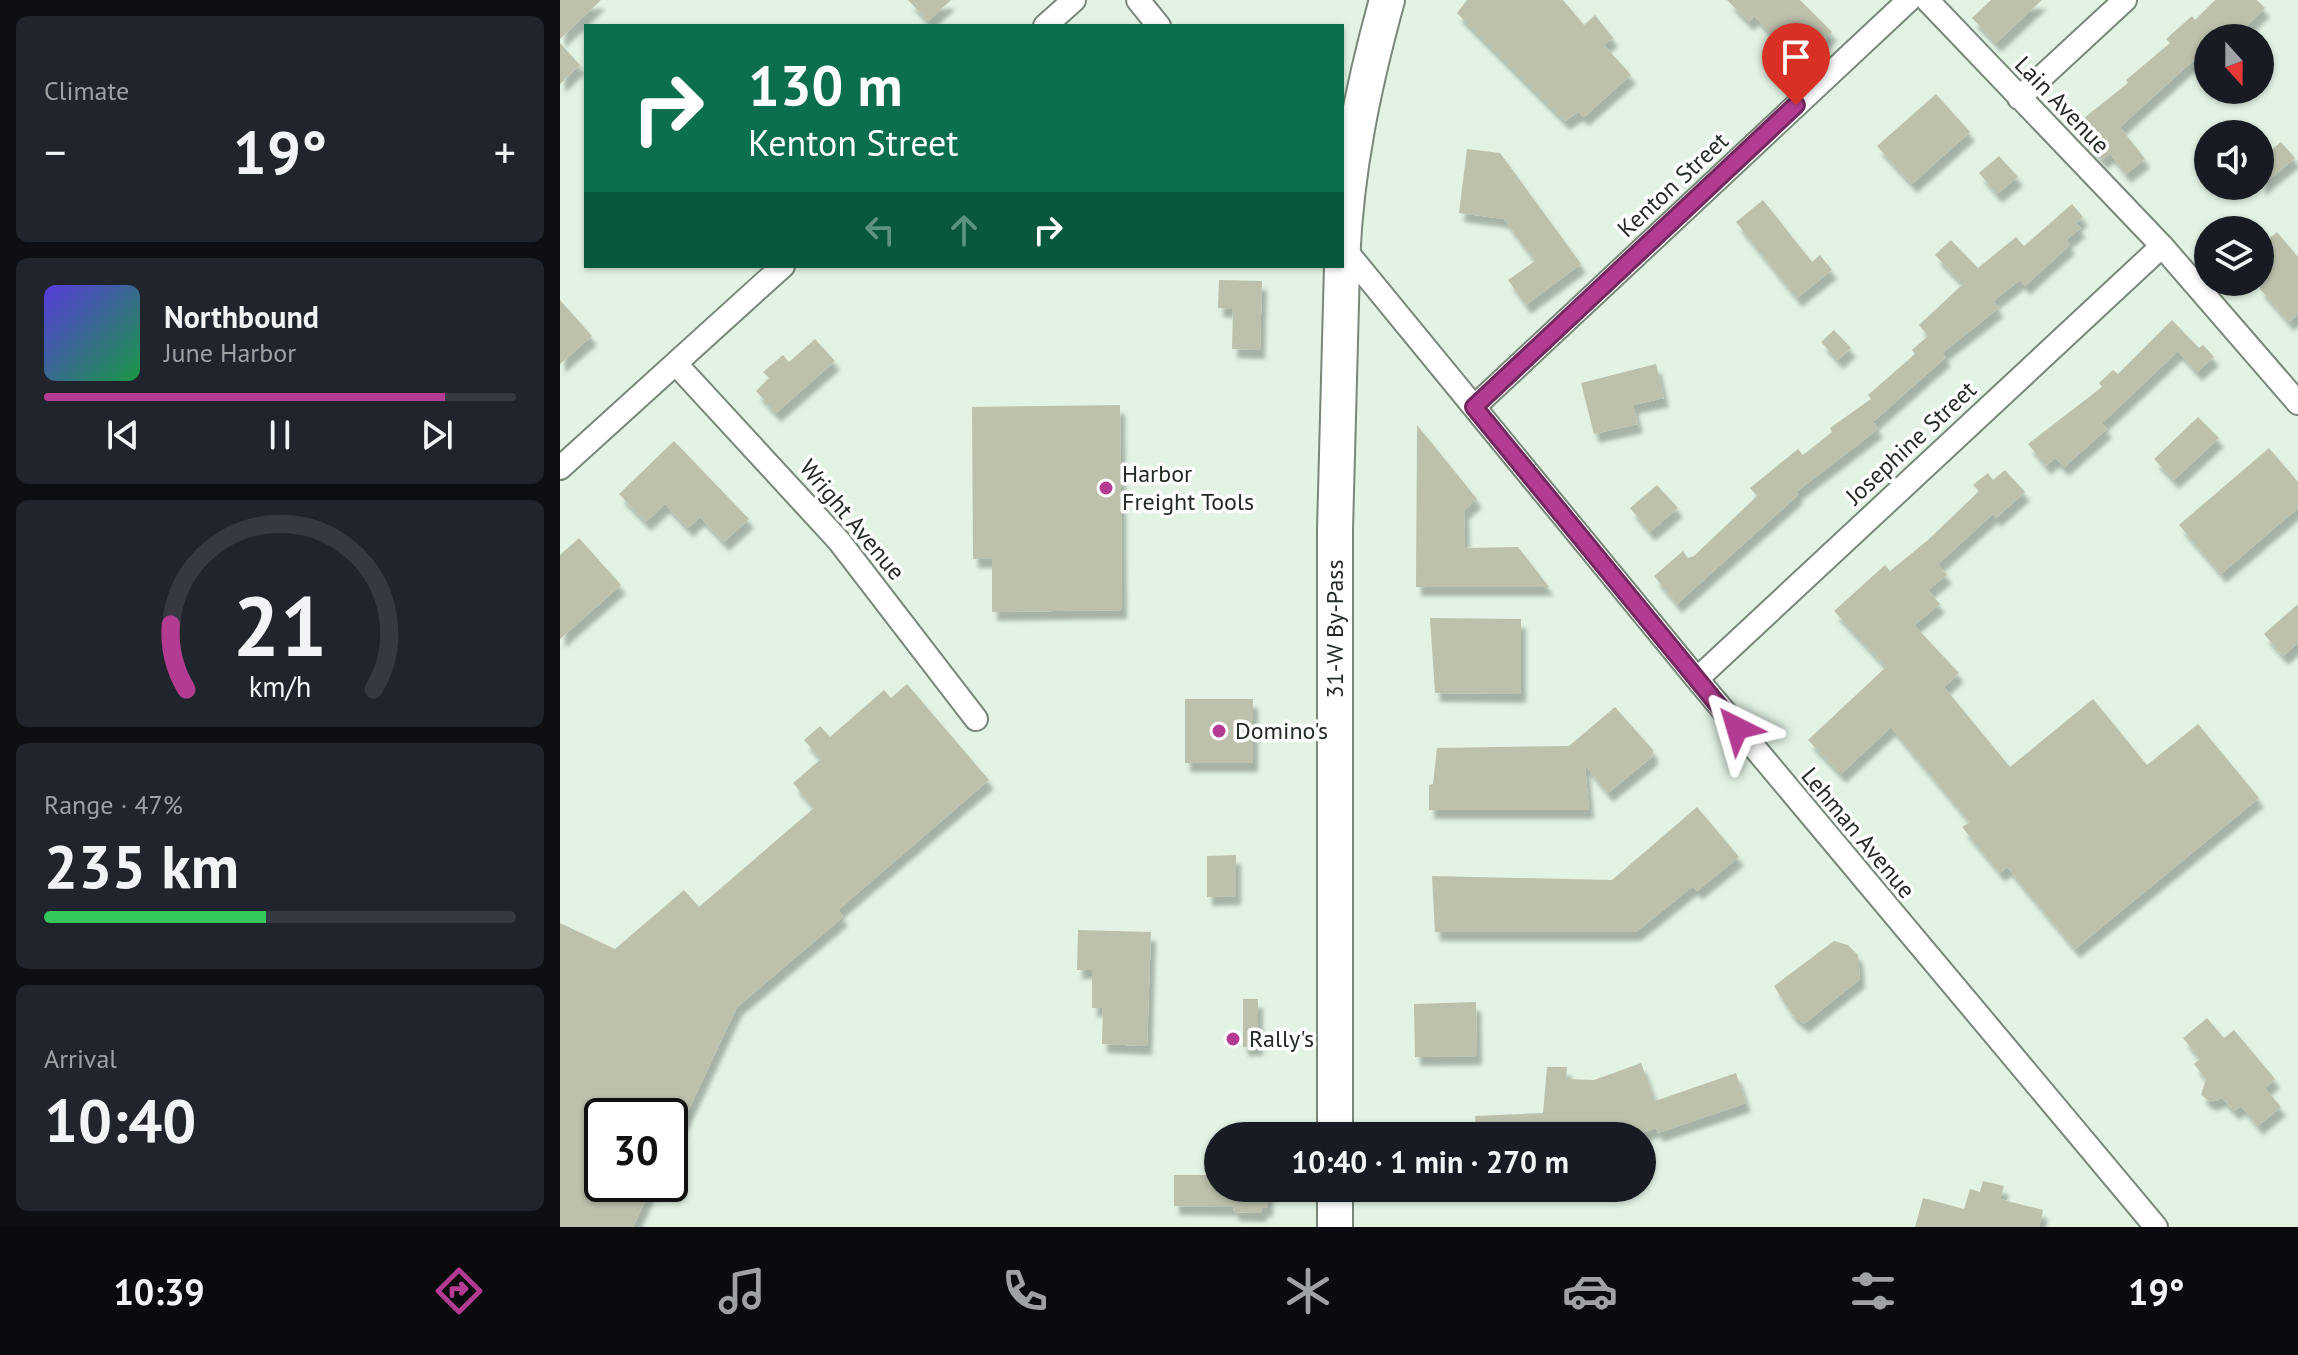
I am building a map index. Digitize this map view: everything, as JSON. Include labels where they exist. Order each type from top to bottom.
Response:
[{"type":"main road","name":"31-W By-Pass","points":[[1344,224],[1348,181],[1368,71],[1387,0]]},
{"type":"main road","name":"31-W By-Pass","points":[[1335,1122],[1335,530],[1342,268]]},
{"type":"main road","points":[[1335,1202],[1335,1227]]},
{"type":"street","points":[[1047,24],[1074,0]]},
{"type":"street","points":[[1138,0],[1157,24]]},
{"type":"street","name":"Kenton Street","points":[[1474,407],[1909,0]]},
{"type":"street","name":"Lain Avenue","points":[[1927,0],[2162,246],[2298,403]]},
{"type":"street","points":[[2019,98],[2125,0]]},
{"type":"street","name":"Josephine Street","points":[[1697,679],[2162,246]]},
{"type":"street","name":"Lehman Avenue","points":[[1344,248],[1697,679],[2156,1227]]},
{"type":"street","points":[[560,468],[781,268]]},
{"type":"street","name":"Wright Avenue","points":[[676,364],[839,541],[976,719]]},
{"type":"building","points":[[560,0],[601,0],[560,39]]},
{"type":"building","points":[[908,0],[951,0],[928,21]]},
{"type":"building","points":[[1467,0],[1563,0],[1584,25],[1595,15],[1613,38],[1604,45],[1631,75],[1584,117],[1578,112],[1565,121],[1457,13]]},
{"type":"building","points":[[1727,0],[1800,0],[1832,32],[1800,63],[1754,16],[1749,22]]},
{"type":"building","points":[[1991,0],[2042,0],[1996,43],[1972,18]]},
{"type":"building","points":[[2215,0],[2257,0],[2265,8],[2248,24],[2194,24],[2194,60],[2120,127],[2145,159],[2126,174],[2110,154],[2102,160],[2074,126],[2128,83],[2126,80],[2170,43],[2166,39],[2192,16],[2195,20]]},
{"type":"building","points":[[560,43],[580,65],[560,84]]},
{"type":"building","points":[[1936,94],[1970,132],[1912,184],[1877,146]]},
{"type":"building","points":[[2281,142],[2295,158],[2274,175],[2274,148]]},
{"type":"building","points":[[1467,149],[1500,153],[1581,264],[1526,305],[1508,280],[1535,261],[1504,219],[1459,213]]},
{"type":"building","points":[[1999,156],[2018,177],[1997,194],[1979,173]]},
{"type":"building","points":[[1763,200],[1812,262],[1820,255],[1832,270],[1797,298],[1736,222]]},
{"type":"building","points":[[2072,204],[2083,217],[2076,223],[2081,228],[2066,240],[2070,245],[2025,286],[2020,280],[1993,301],[1999,308],[1942,353],[1946,357],[1873,422],[1878,429],[1796,492],[1798,495],[1677,604],[1654,576],[1683,551],[1688,558],[1694,556],[1757,496],[1750,488],[1798,449],[1803,455],[1832,432],[1830,428],[1871,399],[1868,395],[1915,354],[1912,350],[1928,336],[1919,325],[1963,284],[1935,255],[1951,240],[1978,268],[2016,237],[2024,246]]},
{"type":"building","points":[[2277,232],[2298,257],[2298,314],[2289,322],[2266,296],[2274,296],[2274,234]]},
{"type":"building","points":[[1219,280],[1262,281],[1260,350],[1232,349],[1233,309],[1218,308]]},
{"type":"building","points":[[560,300],[592,336],[560,364]]},
{"type":"building","points":[[2172,320],[2199,348],[2203,345],[2214,357],[2197,372],[2178,351],[2102,423],[2107,429],[2064,467],[2055,458],[2046,466],[2028,444],[2102,387],[2099,383],[2113,370],[2118,374]]},
{"type":"building","points":[[1834,330],[1851,348],[1838,360],[1821,342]]},
{"type":"building","points":[[815,339],[835,361],[776,413],[756,391],[769,378],[763,372],[783,355],[789,362]]},
{"type":"building","points":[[1656,364],[1664,398],[1633,405],[1638,424],[1594,434],[1581,383]]},
{"type":"building","points":[[1120,405],[1122,610],[992,612],[992,559],[973,559],[972,407]]},
{"type":"building","points":[[2198,417],[2219,438],[2174,480],[2154,459]]},
{"type":"building","points":[[1417,425],[1477,499],[1464,510],[1465,548],[1518,547],[1549,587],[1416,587]]},
{"type":"building","points":[[674,441],[749,519],[724,542],[700,517],[688,528],[665,504],[646,522],[619,494]]},
{"type":"building","points":[[2269,448],[2298,482],[2298,508],[2221,574],[2179,525]]},
{"type":"building","points":[[2005,470],[2025,492],[1996,518],[1993,514],[1938,564],[1947,575],[1928,590],[1940,604],[1914,625],[1959,673],[1944,687],[2010,767],[2093,699],[2147,765],[2198,724],[2259,798],[2075,949],[2007,867],[2000,873],[1962,827],[1970,822],[1891,727],[1841,774],[1808,740],[1886,667],[1834,611],[1885,565],[1890,571],[1928,540],[1979,491],[1973,485],[1988,473],[1993,480]]},
{"type":"building","points":[[1657,485],[1678,508],[1650,532],[1630,508]]},
{"type":"building","points":[[579,538],[621,585],[560,639],[560,555]]},
{"type":"building","points":[[2298,604],[2298,643],[2283,656],[2264,634]]},
{"type":"building","points":[[1430,618],[1521,619],[1521,694],[1435,693]]},
{"type":"building","points":[[907,684],[989,780],[838,910],[843,917],[737,1007],[688,1111],[688,1098],[584,1098],[584,1202],[645,1202],[633,1227],[560,1227],[560,923],[615,949],[684,890],[699,907],[814,808],[793,783],[821,759],[804,740],[820,726],[830,737],[884,690],[891,698]]},
{"type":"building","name":"Domino's","points":[[1185,699],[1253,699],[1253,763],[1185,763]]},
{"type":"building","points":[[1615,707],[1653,750],[1652,757],[1608,793],[1585,765],[1589,810],[1429,810],[1429,785],[1433,784],[1437,748],[1569,746]]},
{"type":"building","points":[[1697,807],[1739,857],[1697,891],[1693,886],[1636,932],[1435,932],[1432,876],[1612,880]]},
{"type":"building","points":[[1236,855],[1236,896],[1207,897],[1207,856]]},
{"type":"building","points":[[1078,930],[1151,932],[1147,1046],[1102,1044],[1103,1008],[1092,1008],[1092,970],[1077,970]]},
{"type":"building","points":[[1834,941],[1848,945],[1858,955],[1860,979],[1804,1024],[1792,1014],[1774,986]]},
{"type":"building","points":[[1243,999],[1258,999],[1258,1047],[1243,1047]]},
{"type":"building","points":[[1476,1002],[1477,1056],[1415,1057],[1414,1004]]},
{"type":"building","points":[[2207,1018],[2224,1038],[2234,1030],[2275,1079],[2265,1088],[2281,1107],[2258,1126],[2241,1106],[2234,1111],[2222,1098],[2211,1102],[2201,1095],[2206,1079],[2194,1064],[2200,1059],[2183,1038]]},
{"type":"building","points":[[1641,1063],[1655,1101],[1736,1073],[1746,1103],[1658,1133],[1656,1122],[1475,1122],[1475,1116],[1543,1113],[1547,1067],[1567,1067],[1566,1079],[1594,1080]]},
{"type":"building","points":[[1174,1175],[1204,1175],[1204,1202],[1268,1202],[1268,1208],[1262,1208],[1262,1213],[1234,1212],[1233,1207],[1174,1206]]},
{"type":"building","points":[[1983,1181],[2004,1186],[2000,1199],[2043,1210],[2039,1227],[1915,1227],[1923,1198],[1964,1209],[1970,1189],[1980,1192]]},
{"type":"place","name":"Harbor Freight Tools","points":[[1106,488]]},
{"type":"place","name":"Domino's","points":[[1219,731]]},
{"type":"place","name":"Rally's","points":[[1233,1039]]},
{"type":"route","points":[[1737,728],[1474,407],[1796,105]]}]
